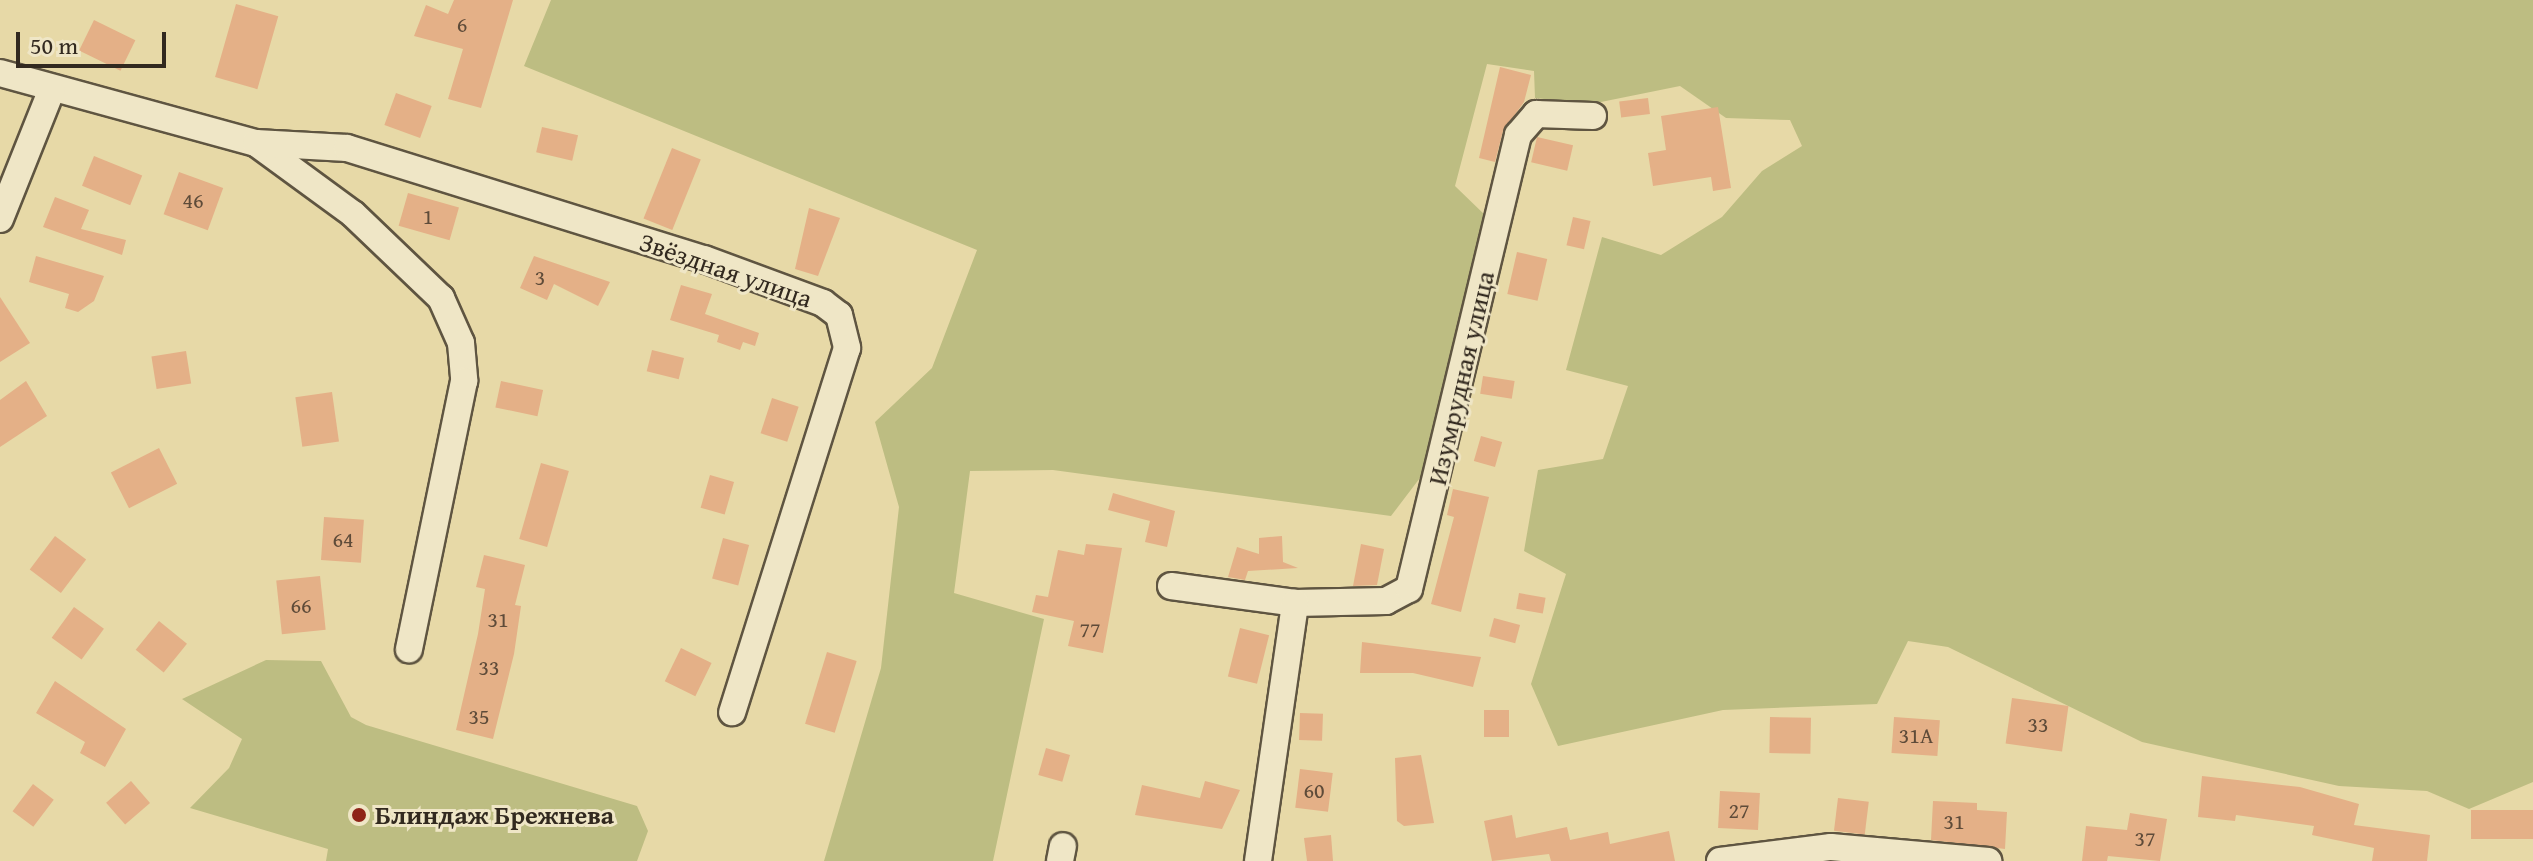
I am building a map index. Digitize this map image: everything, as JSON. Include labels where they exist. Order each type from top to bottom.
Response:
[{"type":"street","points":[[0,73],[256,143],[412,267],[441,298],[461,343],[458,429],[409,649]]},
{"type":"street","points":[[0,219],[52,89]]},
{"type":"street","name":"Изумрудная улица","points":[[1171,586],[1295,603],[1386,601],[1409,589],[1518,135],[1536,114],[1593,116]]},
{"type":"street","name":"Звёздная улица","points":[[256,143],[347,148],[704,259],[823,303],[839,315],[847,348],[732,712]]},
{"type":"street","points":[[1258,861],[1295,603]]},
{"type":"street","points":[[1720,861],[1831,847],[1988,861]]},
{"type":"green space","points":[[551,0],[2533,0],[2533,782],[2469,809],[2427,791],[2339,786],[2142,742],[1948,647],[1908,641],[1877,704],[1723,710],[1558,746],[1531,684],[1566,574],[1524,551],[1538,470],[1603,459],[1628,386],[1566,370],[1602,237],[1661,255],[1722,217],[1762,171],[1802,146],[1790,120],[1726,118],[1680,86],[1591,104],[1535,98],[1534,71],[1487,64],[1455,186],[1488,218],[1426,470],[1391,516],[1053,470],[970,471],[954,593],[1044,619],[993,861],[824,861],[881,668],[899,507],[875,422],[932,368],[977,250],[524,66]]},
{"type":"green space","points":[[266,660],[321,661],[351,717],[366,725],[637,806],[648,831],[637,861],[326,861],[328,849],[190,808],[229,768],[242,739],[182,699]]},
{"type":"building","points":[[454,0],[513,0],[481,108],[448,99],[463,49],[414,36],[426,5],[448,14]]},
{"type":"building","points":[[236,4],[278,16],[257,89],[215,77]]},
{"type":"building","points":[[94,20],[135,40],[120,71],[79,51]]},
{"type":"building","points":[[1500,67],[1531,75],[1524,102],[1503,131],[1495,162],[1479,158]]},
{"type":"building","points":[[396,93],[432,106],[420,138],[384,125]]},
{"type":"building","points":[[1648,98],[1650,114],[1621,117],[1619,102]]},
{"type":"building","points":[[1718,107],[1731,188],[1713,191],[1711,177],[1653,186],[1648,153],[1666,150],[1661,116]]},
{"type":"building","points":[[542,127],[578,135],[572,161],[536,152]]},
{"type":"building","points":[[1537,137],[1573,145],[1567,171],[1531,162]]},
{"type":"building","points":[[672,148],[701,160],[672,230],[644,218]]},
{"type":"building","points":[[94,156],[142,175],[130,205],[82,186]]},
{"type":"building","points":[[179,172],[223,188],[208,230],[164,214]]},
{"type":"building","points":[[408,193],[459,208],[450,240],[399,226]]},
{"type":"building","points":[[55,197],[89,210],[81,229],[126,240],[122,255],[43,227]]},
{"type":"building","points":[[809,208],[840,218],[818,276],[795,269]]},
{"type":"building","points":[[1573,217],[1591,221],[1584,249],[1566,245]]},
{"type":"building","points":[[1517,252],[1547,259],[1538,301],[1507,294]]},
{"type":"building","points":[[36,256],[104,276],[94,301],[78,312],[65,308],[69,294],[29,282]]},
{"type":"building","points":[[534,256],[610,282],[598,306],[554,284],[547,300],[520,288]]},
{"type":"building","points":[[681,285],[712,294],[705,314],[759,333],[755,346],[743,342],[740,350],[717,342],[719,335],[670,320]]},
{"type":"building","points":[[0,297],[30,343],[0,362]]},
{"type":"building","points":[[652,350],[684,358],[679,379],[647,371]]},
{"type":"building","points":[[186,351],[191,384],[157,389],[151,356]]},
{"type":"building","points":[[1483,376],[1515,381],[1512,399],[1480,394]]},
{"type":"building","points":[[26,381],[47,416],[0,447],[0,400]]},
{"type":"building","points":[[501,381],[543,390],[537,416],[495,407]]},
{"type":"building","points":[[332,392],[339,442],[302,447],[295,397]]},
{"type":"building","points":[[772,398],[799,407],[787,442],[761,433]]},
{"type":"building","points":[[1481,436],[1502,442],[1495,467],[1474,461]]},
{"type":"building","points":[[159,448],[177,484],[129,508],[111,473]]},
{"type":"building","points":[[541,463],[569,471],[547,547],[519,539]]},
{"type":"building","points":[[710,475],[734,482],[725,515],[701,508]]},
{"type":"building","points":[[1453,489],[1489,497],[1461,612],[1431,604],[1454,517],[1447,515]]},
{"type":"building","points":[[1113,493],[1175,511],[1167,547],[1145,542],[1150,521],[1108,510]]},
{"type":"building","points":[[324,517],[364,520],[361,563],[321,560]]},
{"type":"building","points":[[55,536],[86,559],[61,593],[30,570]]},
{"type":"building","points":[[1282,536],[1283,562],[1298,568],[1248,571],[1245,580],[1228,577],[1237,547],[1259,554],[1259,538]]},
{"type":"building","points":[[723,538],[749,545],[738,586],[712,579]]},
{"type":"building","points":[[1086,544],[1122,548],[1103,653],[1068,646],[1074,621],[1032,612],[1036,595],[1048,597],[1058,550],[1084,555]]},
{"type":"building","points":[[1361,544],[1384,549],[1377,585],[1353,586]]},
{"type":"building","points":[[484,555],[525,565],[515,605],[521,606],[514,654],[493,739],[456,730],[478,634],[485,589],[476,587]]},
{"type":"building","points":[[320,576],[326,630],[282,634],[276,581]]},
{"type":"building","points":[[1519,593],[1546,598],[1543,613],[1516,609]]},
{"type":"building","points":[[74,607],[104,629],[82,659],[52,638]]},
{"type":"building","points":[[1494,618],[1520,625],[1515,643],[1489,636]]},
{"type":"building","points":[[159,621],[187,644],[164,672],[136,650]]},
{"type":"building","points":[[1240,628],[1269,635],[1257,684],[1228,677]]},
{"type":"building","points":[[1362,642],[1481,657],[1473,687],[1413,673],[1360,673]]},
{"type":"building","points":[[681,648],[712,663],[695,696],[665,681]]},
{"type":"building","points":[[827,652],[857,661],[835,733],[805,724]]},
{"type":"building","points":[[55,681],[126,729],[105,767],[80,753],[85,742],[36,713]]},
{"type":"building","points":[[2012,698],[2068,706],[2062,751],[2006,744]]},
{"type":"building","points":[[1484,710],[1509,710],[1509,737],[1484,737]]},
{"type":"building","points":[[1300,713],[1323,714],[1322,741],[1299,740]]},
{"type":"building","points":[[1770,717],[1811,718],[1810,754],[1769,753]]},
{"type":"building","points":[[1894,717],[1940,720],[1937,756],[1891,753]]},
{"type":"building","points":[[1046,748],[1070,755],[1062,782],[1038,775]]},
{"type":"building","points":[[1421,755],[1434,823],[1404,826],[1397,821],[1395,758]]},
{"type":"building","points":[[1300,769],[1333,773],[1328,812],[1295,808]]},
{"type":"building","points":[[2202,776],[2300,787],[2359,804],[2354,825],[2430,835],[2427,861],[2372,861],[2374,848],[2312,835],[2314,826],[2236,815],[2235,821],[2198,817]]},
{"type":"building","points":[[131,781],[150,803],[125,825],[106,803]]},
{"type":"building","points":[[1205,781],[1240,790],[1222,829],[1135,815],[1142,785],[1200,798]]},
{"type":"building","points":[[33,784],[54,800],[33,827],[13,811]]},
{"type":"building","points":[[1720,791],[1760,793],[1758,830],[1718,828]]},
{"type":"building","points":[[1838,798],[1869,802],[1865,835],[1834,831]]},
{"type":"building","points":[[1933,801],[1977,803],[1977,810],[2007,812],[2005,849],[1931,840]]},
{"type":"building","points":[[2471,810],[2533,810],[2533,839],[2471,839]]},
{"type":"building","points":[[2130,813],[2167,819],[2160,861],[2108,856],[2107,861],[2082,861],[2086,826],[2127,830]]},
{"type":"building","points":[[1512,815],[1516,838],[1567,827],[1570,840],[1608,832],[1610,844],[1669,831],[1675,861],[1551,861],[1549,854],[1492,861],[1484,821]]},
{"type":"building","points":[[1331,835],[1333,861],[1307,861],[1304,838]]},
{"type":"place","name":"Блиндаж Брежнева","points":[[359,815]]}]
